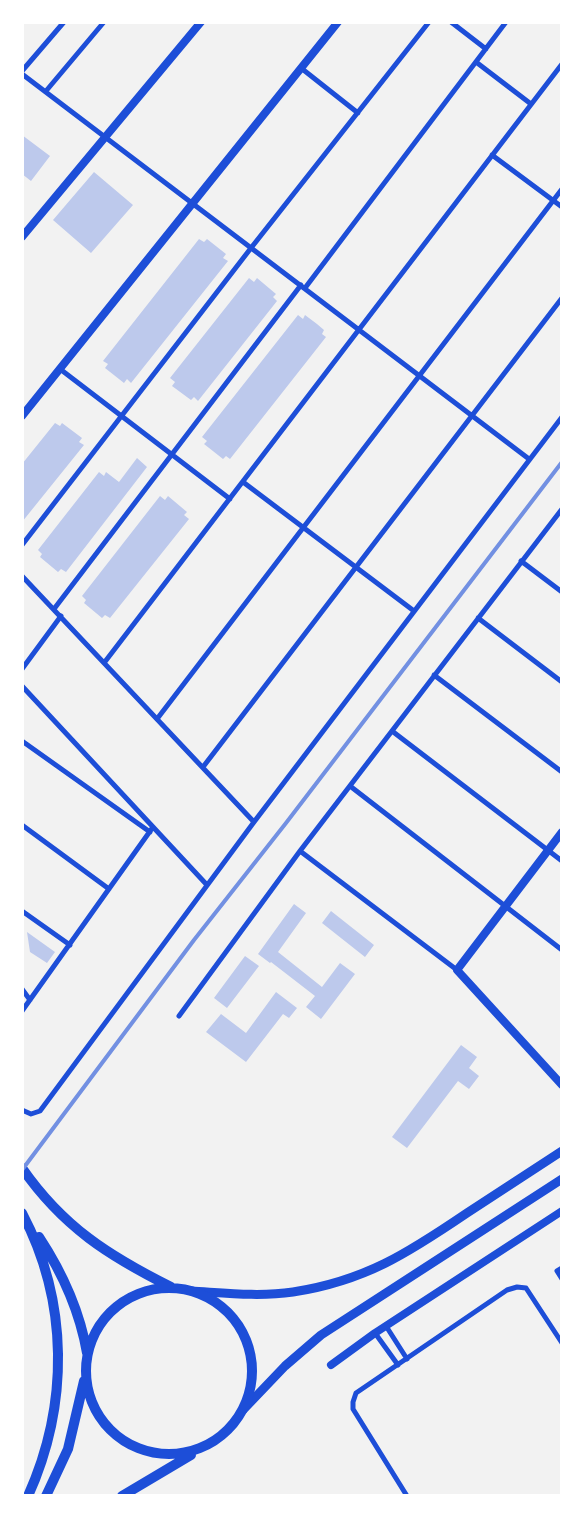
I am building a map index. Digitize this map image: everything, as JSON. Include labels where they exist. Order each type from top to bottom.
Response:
[{"type":"highway","points":[[22,1168],[53,1207],[84,1236],[125,1264],[172,1288]]},
{"type":"highway","points":[[22,1212],[44,1244],[66,1288],[79,1320],[87,1355]]},
{"type":"highway","points":[[22,1212],[42,1256],[50,1283],[58,1339],[58,1386],[52,1424],[46,1451],[28,1496]]},
{"type":"highway","points":[[46,1496],[68,1449],[79,1410],[86,1375],[87,1355],[99,1326],[113,1309],[140,1293],[172,1288],[191,1291],[223,1308],[236,1322],[245,1338],[251,1356],[252,1374],[248,1399],[243,1410],[222,1436],[122,1496]]},
{"type":"highway","points":[[86,1375],[90,1399],[102,1421],[115,1435],[130,1446],[154,1454],[167,1455],[191,1452],[203,1448]]},
{"type":"main road","points":[[191,1291],[271,1294],[313,1288],[364,1274],[407,1253],[562,1151]]},
{"type":"main road","points":[[243,1410],[285,1366],[321,1335],[562,1179]]},
{"type":"street","points":[[64,22],[22,72],[529,459]]},
{"type":"street","points":[[46,91],[104,22]]},
{"type":"street","points":[[22,238],[201,22]]},
{"type":"street","points":[[22,416],[338,22]]},
{"type":"street","points":[[22,546],[252,248],[430,22]]},
{"type":"street","points":[[451,22],[486,49]]},
{"type":"street","points":[[54,609],[506,22]]},
{"type":"street","points":[[476,62],[531,104]]},
{"type":"street","points":[[104,663],[562,64]]},
{"type":"street","points":[[301,68],[358,113]]},
{"type":"street","points":[[492,155],[562,207]]},
{"type":"street","points":[[157,719],[562,189]]},
{"type":"street","points":[[202,767],[562,298]]},
{"type":"street","points":[[60,369],[230,499]]},
{"type":"street","points":[[22,1110],[31,1114],[40,1111],[254,822],[562,417]]},
{"type":"street","points":[[243,482],[414,611]]},
{"type":"street","points":[[179,1016],[392,730],[562,509]]},
{"type":"street","points":[[522,562],[562,592]]},
{"type":"street","points":[[22,576],[254,822]]},
{"type":"street","points":[[22,669],[61,616]]},
{"type":"street","points":[[478,618],[562,682]]},
{"type":"street","points":[[434,675],[562,772]]},
{"type":"street","points":[[22,686],[152,830],[207,885]]},
{"type":"street","points":[[392,730],[562,861]]},
{"type":"street","points":[[22,741],[152,830]]},
{"type":"street","points":[[350,786],[562,950]]},
{"type":"street","points":[[22,825],[110,889]]},
{"type":"street","points":[[22,1011],[152,830]]},
{"type":"street","points":[[457,970],[562,832]]},
{"type":"street","points":[[300,852],[457,970],[560,1080]]},
{"type":"street","points":[[22,910],[70,944]]},
{"type":"street","points":[[22,989],[30,1000]]},
{"type":"street","points":[[331,1365],[375,1333],[562,1211]]},
{"type":"street","points":[[562,1268],[557,1271],[562,1279]]},
{"type":"street","points":[[408,1496],[353,1409],[356,1393],[508,1290],[517,1287],[526,1288],[562,1343]]},
{"type":"street","points":[[386,1326],[407,1359]]},
{"type":"street","points":[[375,1333],[398,1366]]},
{"type":"building","points":[[22,135],[50,156],[31,181],[22,174]]},
{"type":"building","points":[[94,172],[133,205],[91,253],[53,220]]},
{"type":"building","points":[[199,239],[204,242],[207,239],[226,254],[223,258],[228,261],[131,383],[127,379],[124,383],[105,368],[108,364],[103,361]]},
{"type":"building","points":[[249,278],[254,282],[257,278],[276,294],[273,297],[277,301],[198,401],[194,397],[191,400],[172,386],[175,382],[170,378]]},
{"type":"building","points":[[298,315],[303,319],[305,315],[317,324],[324,330],[322,334],[326,337],[230,459],[226,456],[223,459],[204,444],[207,441],[202,437]]},
{"type":"building","points":[[55,423],[60,426],[62,423],[82,438],[79,442],[84,445],[22,522],[22,464]]},
{"type":"building","points":[[137,458],[147,467],[66,572],[61,569],[58,572],[40,557],[42,554],[38,550],[99,472],[104,476],[106,472],[119,482]]},
{"type":"building","points":[[160,496],[165,500],[168,496],[187,512],[184,515],[189,519],[110,618],[105,615],[102,618],[84,603],[86,600],[82,596]]},
{"type":"building","points":[[294,904],[306,913],[278,952],[322,987],[340,963],[355,974],[321,1019],[306,1007],[315,996],[258,954]]},
{"type":"building","points":[[331,911],[374,945],[365,957],[322,923]]},
{"type":"building","points":[[27,932],[55,952],[47,963],[30,952]]},
{"type":"building","points":[[245,956],[259,966],[227,1008],[214,998]]},
{"type":"building","points":[[276,992],[297,1008],[289,1018],[283,1014],[246,1062],[206,1032],[221,1014],[246,1033]]},
{"type":"building","points":[[461,1045],[477,1057],[469,1068],[479,1076],[469,1089],[458,1081],[407,1148],[392,1137]]},
{"type":"railway","points":[[22,1170],[194,940],[286,823],[562,462]]}]
